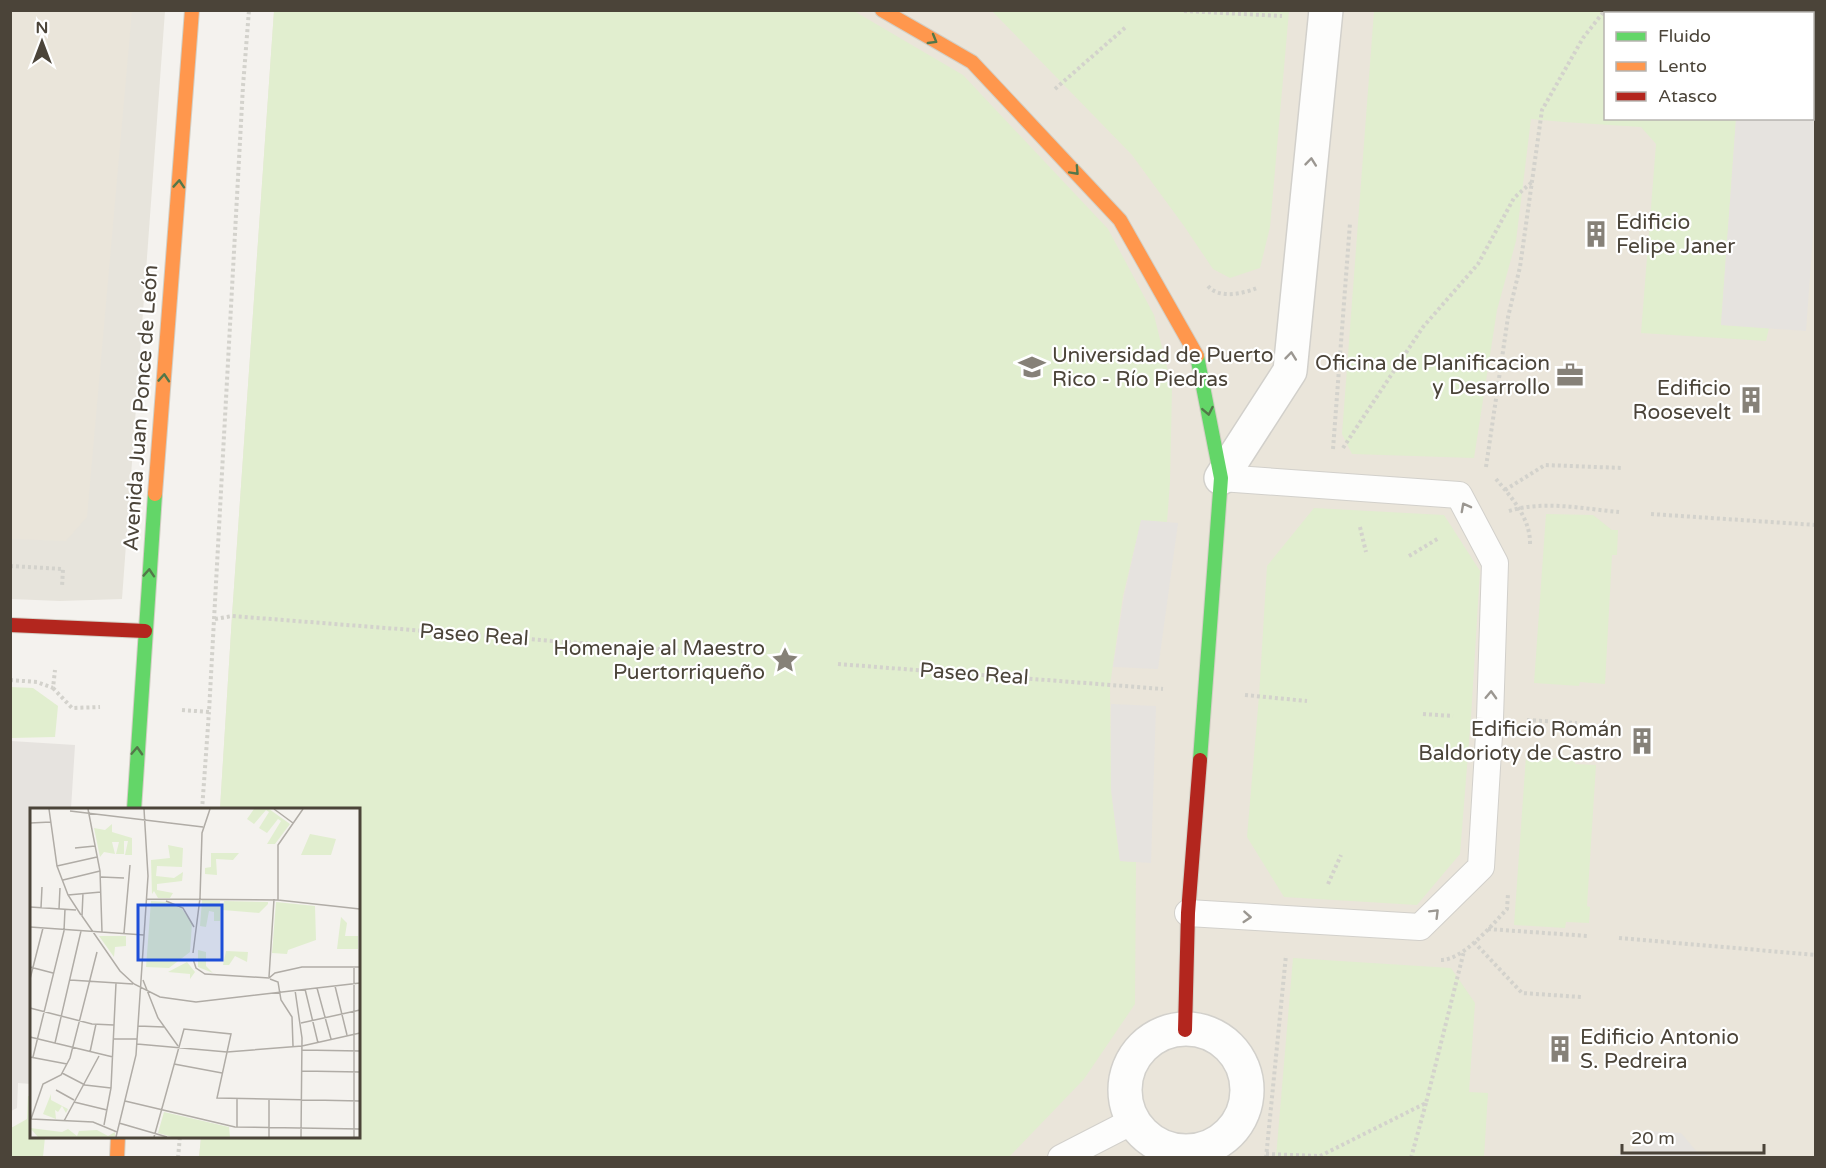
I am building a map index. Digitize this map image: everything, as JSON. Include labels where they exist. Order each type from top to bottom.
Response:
[{"type":"street","name":"Avenida Juan Ponce de León","points":[[134,808],[145,631],[192,10]]},
{"type":"street","points":[[882,10],[972,62],[1120,220],[1197,357],[1221,478],[1188,913],[1185,1030]]},
{"type":"street","points":[[1221,478],[1290,370],[1326,10]]},
{"type":"street","points":[[10,625],[145,631]]},
{"type":"street","points":[[1175,1030],[1185,1030],[1199,1030],[1221,1039],[1238,1056],[1247,1078],[1246,1102],[1237,1124],[1220,1141],[1197,1154],[1173,1149],[1151,1140],[1133,1121],[1125,1101],[1126,1077],[1135,1055],[1152,1038],[1175,1030]]},
{"type":"street","points":[[117,1158],[118,1138]]},
{"type":"lane","points":[[1188,913],[1420,927],[1481,867],[1490,718],[1495,563],[1459,495],[1221,478]]},
{"type":"lane","points":[[1061,1158],[1133,1121]]},
{"type":"path","name":"Paseo Real","points":[[249,10],[215,619],[232,616],[733,655]]},
{"type":"path","points":[[1486,467],[1508,317],[1520,267],[1542,110],[1583,38],[1605,10]]},
{"type":"path","points":[[1184,11],[1292,17]]},
{"type":"path","points":[[1062,98],[1054,89],[1126,26]]},
{"type":"path","points":[[1338,456],[1424,327],[1478,264],[1514,198],[1532,182]]},
{"type":"path","points":[[1332,451],[1351,213]]},
{"type":"path","points":[[1204,280],[1211,290],[1226,295],[1255,290],[1264,283]]},
{"type":"path","points":[[1505,490],[1545,465],[1622,468]]},
{"type":"path","points":[[1542,505],[1619,512]]},
{"type":"path","points":[[1651,514],[1815,525]]},
{"type":"path","name":"Paseo Real","points":[[838,664],[1110,685]]},
{"type":"path","points":[[202,808],[208,712]]},
{"type":"path","points":[[1528,720],[1577,723]]},
{"type":"path","points":[[1341,855],[1299,950],[1287,952],[1266,1156],[1320,1156],[1426,1103]]},
{"type":"path","points":[[1487,929],[1588,936]]},
{"type":"path","points":[[1619,938],[1815,955]]},
{"type":"path","points":[[1474,942],[1522,993],[1581,998]]},
{"type":"path","points":[[1411,1158],[1464,951]]},
{"type":"path","points":[[178,1158],[180,1138]]},
{"type":"shaded area","points":[[11,10],[132,11],[87,517],[66,541],[11,539]]},
{"type":"shaded area","points":[[11,11],[165,11],[122,599],[60,601],[11,599]]},
{"type":"shaded area","name":"Universidad de Puerto Rico - Río Piedras","points":[[274,11],[1815,11],[1815,1157],[199,1158],[201,1138],[360,1138],[360,808],[220,808]]},
{"type":"shaded area","points":[[1815,11],[1816,195],[1806,331],[1721,325],[1736,120],[1814,120],[1814,12],[1744,12]]},
{"type":"shaded area","points":[[1141,520],[1178,523],[1158,669],[1113,667],[1124,596]]},
{"type":"shaded area","points":[[1111,704],[1156,706],[1151,863],[1120,861],[1111,789]]},
{"type":"shaded area","points":[[11,741],[75,745],[71,808],[30,808],[30,1084],[18,1083],[17,1108],[11,1111]]},
{"type":"shaded area","points":[[1649,1131],[1681,1133],[1696,1151],[1712,1157],[1609,1157],[1632,1151]]},
{"type":"green space","points":[[274,11],[854,11],[963,75],[1108,229],[1154,315],[1172,388],[1167,522],[1141,521],[1123,596],[1110,685],[1111,789],[1120,861],[1136,862],[1135,1004],[1084,1079],[1009,1157],[199,1158],[201,1138],[360,1138],[360,808],[220,808]]},
{"type":"green space","points":[[992,11],[1289,11],[1270,227],[1260,268],[1230,278],[1213,269],[1132,155]]},
{"type":"green space","points":[[1374,11],[1744,11],[1604,12],[1604,120],[1736,120],[1721,325],[1769,328],[1766,341],[1641,333],[1656,144],[1641,127],[1531,119],[1516,241],[1497,310],[1474,458],[1352,454],[1342,434]]},
{"type":"green space","points":[[1314,508],[1444,515],[1480,571],[1460,854],[1417,905],[1284,897],[1247,837],[1267,566]]},
{"type":"green space","points":[[1546,514],[1593,515],[1612,530],[1618,530],[1617,555],[1612,555],[1605,684],[1580,682],[1579,686],[1534,683]]},
{"type":"green space","points":[[10,687],[33,688],[58,706],[55,737],[11,738]]},
{"type":"green space","points":[[1526,756],[1575,760],[1575,764],[1596,765],[1587,906],[1590,907],[1589,923],[1566,922],[1565,928],[1514,925]]},
{"type":"green space","points":[[1293,958],[1451,968],[1475,1003],[1469,1092],[1488,1093],[1484,1157],[1276,1157]]},
{"type":"green space","points":[[28,1096],[30,1096],[30,1138],[45,1138],[43,1157],[11,1157],[11,1128],[27,1119]]},
{"type":"traffic: fast","points":[[1197,356],[1221,478],[1200,760]]},
{"type":"traffic: fast","points":[[134,808],[155,494]]},
{"type":"traffic: slow","points":[[155,494],[192,10]]},
{"type":"traffic: slow","points":[[882,10],[972,62],[1120,220],[1197,356]]},
{"type":"traffic: slow","points":[[117,1158],[118,1138]]},
{"type":"traffic: jam","points":[[10,625],[145,631]]},
{"type":"traffic: jam","points":[[1185,1030],[1188,913],[1200,760]]},
{"type":"place","name":"Edificio Felipe Janer","points":[[1596,234]]},
{"type":"place","name":"Universidad de Puerto Rico - Río Piedras","points":[[1032,367]]},
{"type":"place","name":"Oficina de Planificacion y Desarrollo","points":[[1570,375]]},
{"type":"place","name":"Edificio Roosevelt","points":[[1751,400]]},
{"type":"place","name":"Homenaje al Maestro Puertorriqueño","points":[[785,660]]},
{"type":"place","name":"Edificio Román Baldorioty de Castro","points":[[1642,741]]},
{"type":"place","name":"Edificio Antonio S. Pedreira","points":[[1560,1049]]}]
